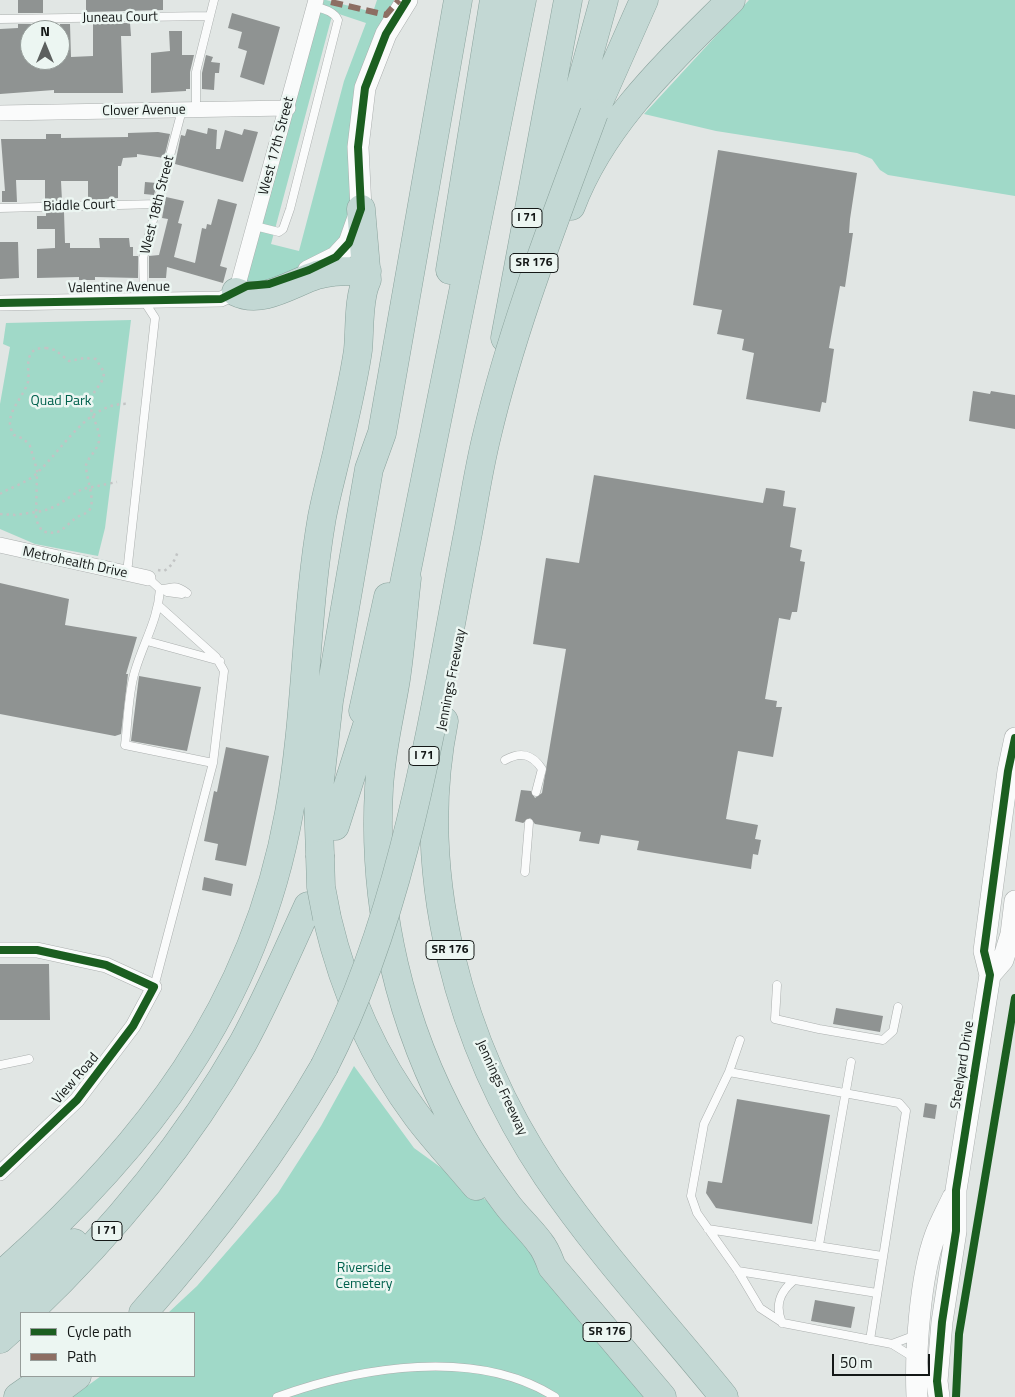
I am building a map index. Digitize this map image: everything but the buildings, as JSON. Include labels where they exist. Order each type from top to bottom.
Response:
[{"type":"highway","points":[[458,0],[382,433],[368,469],[341,624],[318,798],[322,887],[317,912],[369,1041],[392,1080],[417,1116],[488,1199],[532,1250],[552,1267]]},
{"type":"highway","points":[[361,747],[359,724],[380,641],[430,385],[494,0]]},
{"type":"highway","points":[[335,826],[361,747],[407,578],[522,0]]},
{"type":"highway","points":[[586,107],[604,0]]},
{"type":"highway","points":[[494,430],[529,293],[586,107],[616,0]]},
{"type":"highway","points":[[586,107],[630,0]]},
{"type":"highway","points":[[586,107],[644,0]]},
{"type":"highway","points":[[494,430],[550,260],[576,193],[594,157],[628,108],[731,0]]},
{"type":"highway","name":"I 71","points":[[128,1312],[170,1275],[220,1222],[278,1144],[324,1067],[343,1030],[367,967],[406,840],[494,430],[568,1]]},
{"type":"highway","points":[[361,209],[367,275],[372,291],[372,375],[364,429],[368,469]]},
{"type":"highway","points":[[236,292],[246,297],[266,294],[316,275],[336,271],[367,275]]},
{"type":"highway","points":[[0,1276],[80,1199],[143,1130],[180,1080],[215,1024],[238,979],[256,935],[268,901],[289,815],[322,517],[353,382],[361,318],[362,289],[367,275]]},
{"type":"highway","name":"Jennings Freeway","points":[[494,430],[442,727],[436,788],[434,847],[441,902],[451,953],[472,1026],[492,1076],[516,1123],[546,1174],[581,1222],[724,1397]]},
{"type":"highway","name":"SR 176","points":[[407,578],[396,680],[383,746],[379,788],[381,875],[386,928],[394,966],[413,1035],[431,1080],[458,1132],[506,1204],[542,1244],[552,1267],[662,1397]]},
{"type":"highway","name":"I 71","points":[[29,1312],[92,1249],[179,1141],[242,1044],[274,982],[317,912]]},
{"type":"highway","points":[[0,1307],[66,1251],[179,1141]]},
{"type":"highway","points":[[144,1312],[220,1222]]},
{"type":"highway","points":[[0,1339],[20,1321]]},
{"type":"highway","points":[[18,1397],[47,1377]]},
{"type":"highway","points":[[49,1397],[76,1377]]},
{"type":"street","points":[[236,292],[247,286],[269,284],[309,270],[336,257],[349,244],[361,209],[358,148],[365,88],[386,34],[407,0]]},
{"type":"street","name":"West 17th Street","points":[[236,292],[288,108],[315,3]]},
{"type":"street","name":"Clover Avenue","points":[[0,113],[288,108]]},
{"type":"street","name":"Valentine Avenue","points":[[0,305],[221,299],[236,292]]},
{"type":"street","name":"Metrohealth Drive","points":[[1,547],[127,573],[152,574]]},
{"type":"street","name":"Steelyard Drive","points":[[939,1397],[937,1381],[942,1322],[956,1231],[956,1190],[990,976],[984,951],[1008,771],[1015,738]]},
{"type":"street","name":"Steelyard Drive","points":[[990,976],[1003,960],[1011,934],[1015,901]]},
{"type":"street","points":[[0,950],[37,950],[106,965],[154,987]]},
{"type":"street","name":"View Road","points":[[1,1169],[77,1100],[133,1026],[154,987]]},
{"type":"street","name":"Steelyard Drive","points":[[916,1397],[915,1358],[926,1275],[935,1237],[956,1190]]},
{"type":"lane","name":"West 18th Street","points":[[144,301],[144,251],[189,110],[196,72],[214,0]]},
{"type":"lane","points":[[255,226],[279,232],[283,229],[290,209],[338,20],[336,16],[315,3]]},
{"type":"lane","name":"Juneau Court","points":[[0,19],[209,16]]},
{"type":"lane","name":"Biddle Court","points":[[0,208],[158,204]]},
{"type":"lane","points":[[127,573],[155,318],[144,301]]},
{"type":"lane","points":[[152,574],[162,589],[155,621],[134,672],[125,745],[213,763]]},
{"type":"lane","points":[[162,589],[168,586],[182,588],[186,592]]},
{"type":"lane","points":[[158,605],[220,661]]},
{"type":"lane","points":[[147,641],[220,661]]},
{"type":"lane","name":"View Road","points":[[154,987],[213,763],[224,670],[220,661]]},
{"type":"lane","points":[[505,760],[520,755],[529,755],[533,758],[542,769],[536,792]]},
{"type":"lane","points":[[525,872],[529,824]]},
{"type":"lane","points":[[777,985],[775,1019],[819,1029],[883,1040],[892,1031],[898,1006]]},
{"type":"lane","points":[[740,1040],[729,1072],[704,1124],[691,1196],[697,1213],[738,1271],[760,1308],[782,1324],[892,1344],[915,1358]]},
{"type":"lane","points":[[0,1065],[29,1059]]},
{"type":"lane","points":[[819,1246],[851,1062]]},
{"type":"lane","points":[[729,1072],[899,1104],[906,1111],[870,1340]]},
{"type":"lane","points":[[708,1229],[882,1256]]},
{"type":"lane","points":[[738,1271],[876,1293]]},
{"type":"lane","points":[[782,1324],[778,1306],[780,1296],[793,1281]]},
{"type":"lane","points":[[892,1344],[919,1334]]},
{"type":"lane","points":[[277,1397],[334,1380],[380,1370],[424,1367],[505,1374],[535,1386],[555,1397]]},
{"type":"path","points":[[46,348],[55,350],[65,360],[74,361],[90,358],[100,363],[104,378],[91,400],[92,415],[99,436],[99,444],[86,465],[91,498],[89,511],[77,517],[64,530],[42,531],[36,520],[36,475],[30,446],[24,439],[14,435],[11,420],[16,402],[26,388],[28,364],[33,351],[46,348]]},
{"type":"path","points":[[0,494],[36,475],[58,453],[81,424],[92,415],[113,405],[129,404]]},
{"type":"path","points":[[0,514],[36,512],[56,506],[74,493],[88,487],[117,482]]},
{"type":"path","points":[[152,574],[168,568],[174,561],[178,551]]},
{"type":"green space","points":[[316,0],[326,0],[373,12],[377,0],[407,0],[379,50],[344,248],[235,299]],"holes":[[[333,12],[366,23],[344,81],[299,251],[271,244]]]},
{"type":"green space","points":[[749,0],[1015,0],[1015,196],[888,175],[880,170],[872,159],[857,153],[716,131],[644,114]]},
{"type":"green space","name":"Quad Park","points":[[131,320],[105,528],[98,556],[35,544],[0,529],[0,404],[10,347],[3,344],[6,323]]},
{"type":"green space","name":"Riverside Cemetery","points":[[354,1066],[414,1148],[494,1206],[662,1397],[72,1397],[100,1377],[195,1377],[195,1312],[169,1312],[197,1286],[278,1193],[321,1126]]},
{"type":"marked path","points":[[331,2],[386,15],[399,0]]},
{"type":"cycle path","points":[[0,303],[221,299],[247,286],[269,284],[309,270],[336,257],[349,243],[361,209],[358,147],[365,88],[386,34],[407,0]]},
{"type":"cycle path","points":[[939,1397],[937,1381],[942,1322],[956,1231],[956,1190],[990,975],[984,951],[1008,771],[1015,738]]},
{"type":"cycle path","points":[[0,950],[37,950],[106,965],[154,987],[133,1026],[77,1100],[0,1173]]},
{"type":"cycle path","points":[[956,1397],[959,1334],[1015,998]]}]
